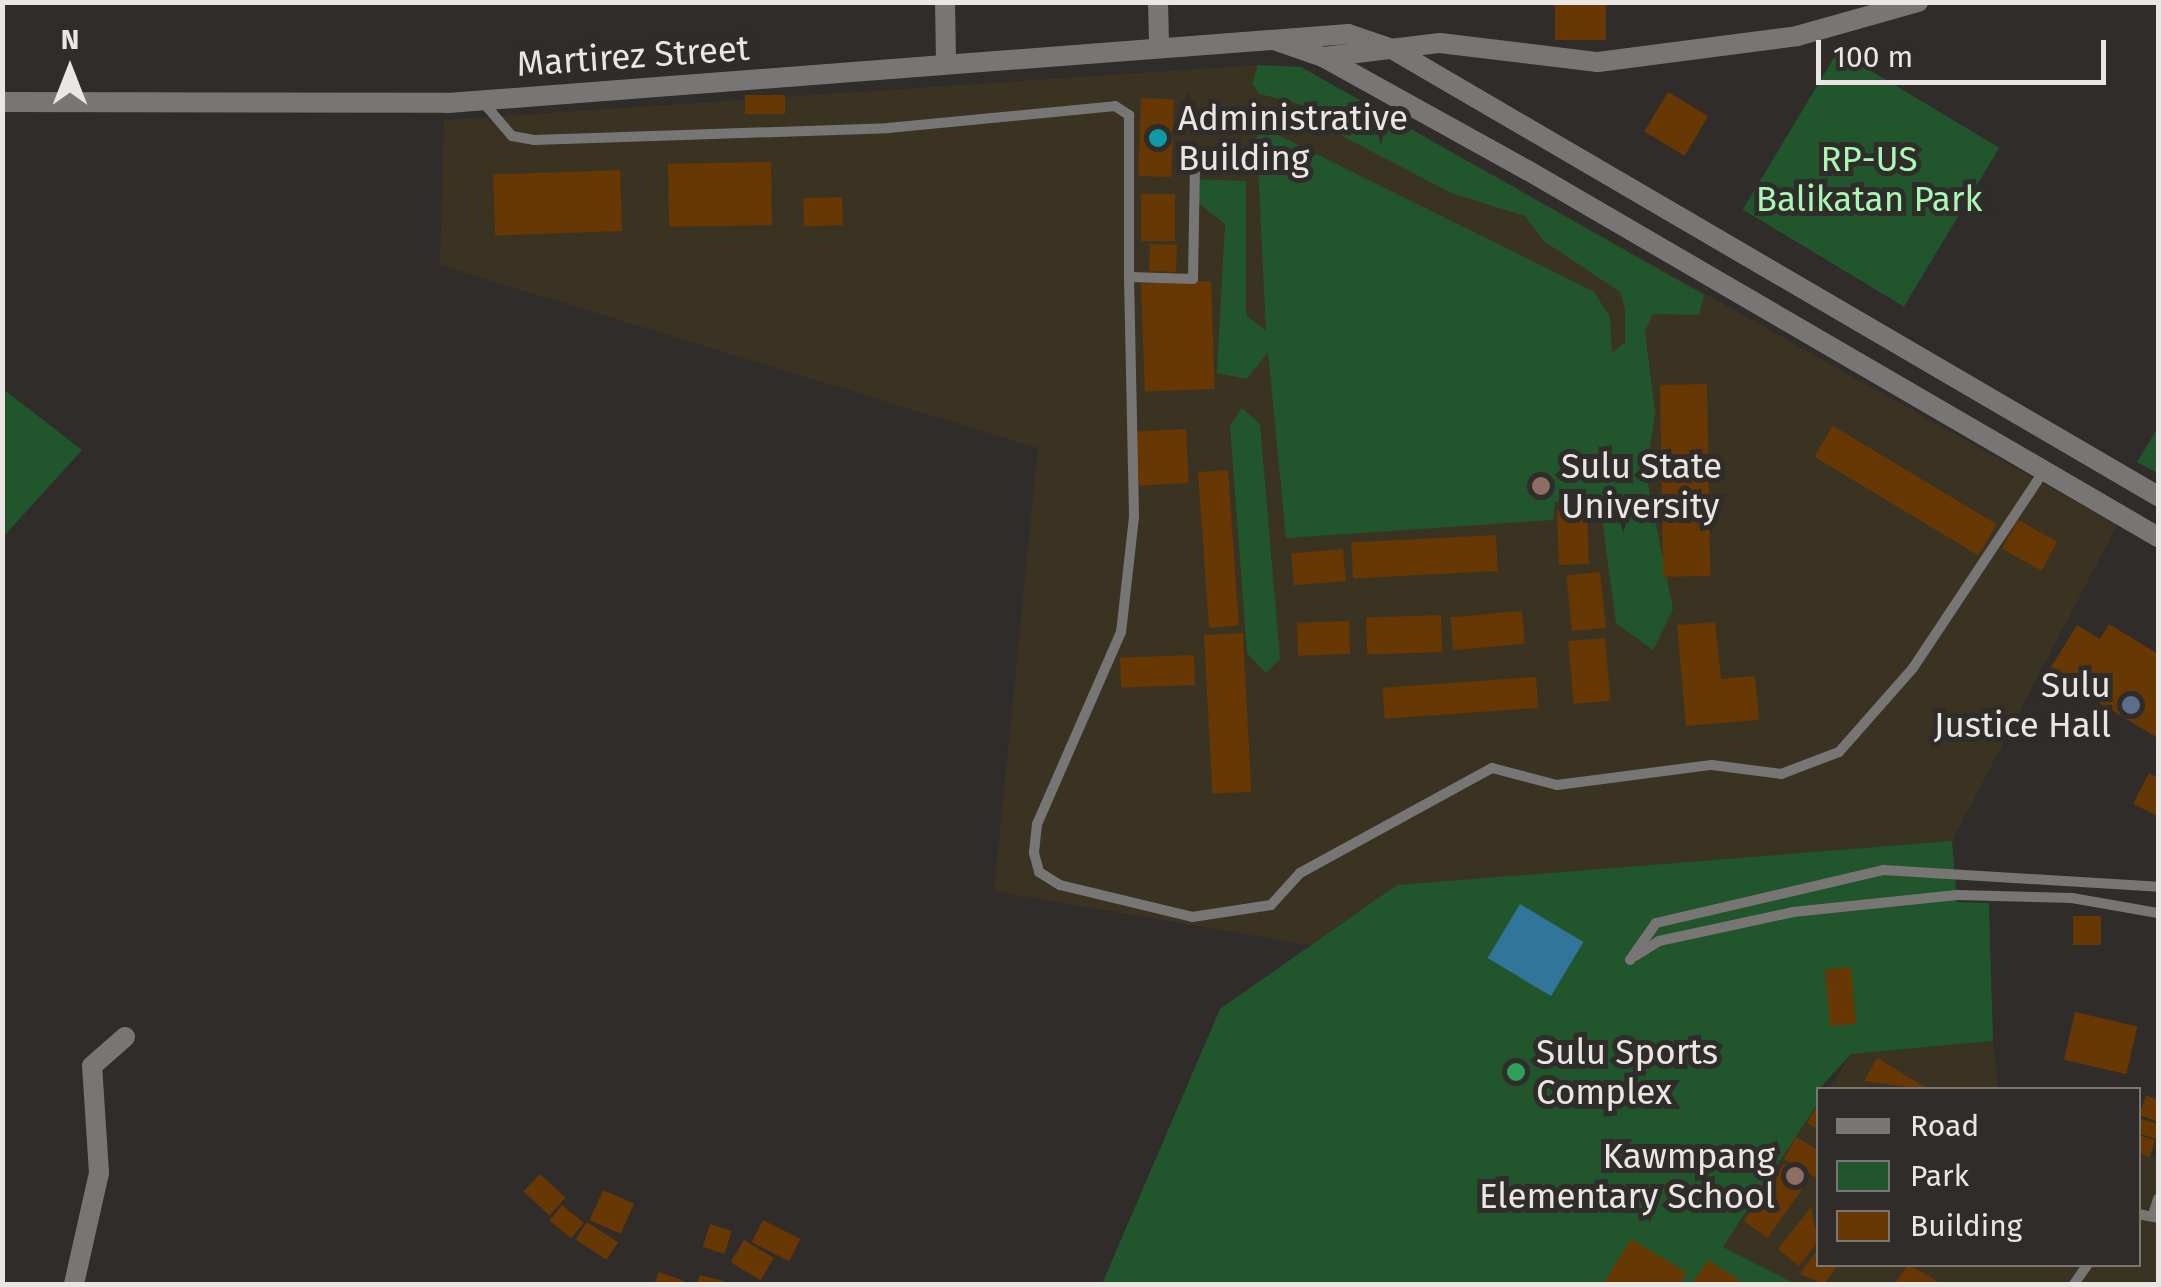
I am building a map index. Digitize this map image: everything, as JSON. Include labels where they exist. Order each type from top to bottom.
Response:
[{"type":"street","points":[[945,2],[946,58]]},
{"type":"street","points":[[1158,2],[1159,43]]},
{"type":"street","points":[[1323,57],[1440,43],[1598,62],[1797,36],[1918,2]]},
{"type":"street","name":"Martirez Street","points":[[2,102],[272,108],[482,100],[946,58],[1336,32],[1392,49]]},
{"type":"street","points":[[1268,38],[1323,57],[2150,531],[2158,498],[1392,49]]},
{"type":"street","points":[[1682,265],[1702,234]]},
{"type":"street","points":[[74,1284],[99,1173],[92,1066],[125,1037]]},
{"type":"lane","points":[[482,100],[512,136],[534,140],[888,128],[1115,106],[1129,115],[1134,517],[1122,632],[1037,824],[1034,853],[1039,872],[1060,885],[1192,917],[1270,905],[1300,873],[1492,768],[1557,784],[1712,766],[1781,774],[1839,752],[1912,668],[2044,471]]},
{"type":"lane","points":[[1129,277],[1194,278],[1195,168]]},
{"type":"lane","points":[[2158,887],[1883,870],[1656,923],[1630,960],[1659,940],[1805,911],[1957,895],[2072,898],[2158,912]]},
{"type":"lane","points":[[1802,886],[1805,911]]},
{"type":"lane","points":[[2156,1216],[2158,1198]]},
{"type":"shaded area","name":"Sulu State University","points":[[1258,65],[1301,67],[2117,525],[1952,841],[1397,885],[1314,946],[994,891],[1038,448],[440,265],[444,120]]},
{"type":"shaded area","name":"Kawmpang Elementary School","points":[[1993,1041],[1998,1087],[1830,1087],[1851,1054]]},
{"type":"shaded area","points":[[1816,1106],[1816,1267],[2141,1267],[2141,1151],[2158,1160],[2158,1284],[1795,1284],[1723,1248]]},
{"type":"green space","name":"RP-US Balikatan Park","points":[[1838,51],[1999,148],[1904,306],[1743,210]]},
{"type":"green space","points":[[1258,65],[1301,67],[1704,295],[1699,315],[1653,314],[1645,331],[1655,413],[1646,474],[1673,609],[1653,650],[1616,623],[1599,496],[1555,502],[1553,520],[1286,538],[1268,352],[1247,379],[1217,373],[1225,224],[1192,198],[1192,179],[1246,181],[1246,315],[1266,331],[1256,124],[1594,292],[1610,317],[1612,353],[1625,342],[1625,308],[1620,292],[1544,241],[1525,216],[1451,193],[1329,129],[1307,106],[1260,94],[1252,84]]},
{"type":"green space","points":[[3,389],[82,450],[2,537]]},
{"type":"green space","points":[[1242,408],[1260,424],[1280,659],[1266,673],[1247,653],[1230,425]]},
{"type":"green space","points":[[2158,428],[2158,473],[2137,462]]},
{"type":"green space","name":"Sulu Sports Complex","points":[[1952,841],[1957,902],[1989,903],[1993,1041],[1851,1054],[1821,1087],[1816,1087],[1816,1106],[1723,1247],[1795,1284],[1102,1284],[1220,1009],[1397,885]]},
{"type":"water","points":[[1520,904],[1583,942],[1551,996],[1488,958]]},
{"type":"building","points":[[1555,2],[1606,2],[1606,40],[1555,40]]},
{"type":"building","points":[[1668,92],[1708,116],[1685,156],[1644,131]]},
{"type":"building","points":[[745,95],[785,95],[785,114],[745,114]]},
{"type":"building","name":"Administrative Building","points":[[1141,98],[1174,99],[1171,177],[1138,176]]},
{"type":"building","points":[[771,162],[772,225],[669,227],[668,164]]},
{"type":"building","points":[[620,170],[622,231],[495,235],[493,174]]},
{"type":"building","points":[[1141,194],[1175,194],[1175,241],[1141,241]]},
{"type":"building","points":[[842,197],[843,225],[804,226],[803,198]]},
{"type":"building","points":[[1150,244],[1177,245],[1176,272],[1149,271]]},
{"type":"building","points":[[1211,281],[1215,389],[1145,391],[1141,283]]},
{"type":"building","points":[[1707,384],[1710,576],[1663,577],[1660,385]]},
{"type":"building","points":[[1833,426],[1997,524],[1978,555],[1814,457]]},
{"type":"building","points":[[1186,429],[1189,483],[1137,486],[1134,432]]},
{"type":"building","points":[[1228,470],[1239,626],[1209,628],[1198,472]]},
{"type":"building","points":[[1587,509],[1589,564],[1559,565],[1557,510]]},
{"type":"building","points":[[2018,520],[2057,542],[2041,571],[2002,549]]},
{"type":"building","points":[[1496,535],[1498,571],[1353,579],[1351,543]]},
{"type":"building","points":[[1343,549],[1346,581],[1294,585],[1291,554]]},
{"type":"building","points":[[1600,572],[1606,628],[1572,631],[1566,576]]},
{"type":"building","points":[[1522,611],[1525,644],[1453,650],[1450,617]]},
{"type":"building","points":[[1441,615],[1442,652],[1367,655],[1366,618]]},
{"type":"building","points":[[1349,621],[1350,654],[1298,656],[1297,623]]},
{"type":"building","points":[[1715,622],[1721,679],[1755,676],[1759,720],[1686,726],[1677,625]]},
{"type":"building","name":"Sulu Justice Hall","points":[[2109,624],[2158,654],[2158,738],[2048,672],[2077,625],[2100,639]]},
{"type":"building","points":[[1243,633],[1251,792],[1212,794],[1204,635]]},
{"type":"building","points":[[1605,638],[1610,701],[1574,704],[1568,641]]},
{"type":"building","points":[[1194,655],[1195,685],[1121,688],[1120,658]]},
{"type":"building","points":[[1536,677],[1538,708],[1385,719],[1382,688]]},
{"type":"building","points":[[2149,773],[2158,778],[2158,816],[2133,804]]},
{"type":"building","points":[[2073,916],[2101,916],[2101,945],[2073,945]]},
{"type":"building","points":[[1851,967],[1856,1024],[1830,1026],[1825,969]]},
{"type":"building","points":[[2075,1012],[2137,1026],[2126,1074],[2064,1060]]},
{"type":"building","points":[[1877,1058],[1925,1087],[1908,1087],[1864,1081]]},
{"type":"building","points":[[2146,1095],[2158,1100],[2158,1122],[2141,1116]]},
{"type":"building","points":[[1816,1107],[1816,1129],[1807,1123]]},
{"type":"building","points":[[2141,1119],[2158,1124],[2158,1140],[2141,1134]]},
{"type":"building","points":[[2141,1136],[2155,1140],[2150,1157],[2141,1154]]},
{"type":"building","points":[[1796,1137],[1816,1149],[1816,1178],[1784,1159]]},
{"type":"building","points":[[1784,1164],[1808,1181],[1768,1238],[1744,1221]]},
{"type":"building","points":[[540,1174],[566,1198],[549,1215],[524,1192]]},
{"type":"building","points":[[603,1190],[634,1204],[621,1234],[590,1220]]},
{"type":"building","points":[[562,1205],[584,1223],[571,1238],[549,1221]]},
{"type":"building","points":[[1811,1207],[1816,1244],[1799,1266],[1778,1249]]},
{"type":"building","points":[[763,1220],[800,1239],[789,1261],[752,1242]]},
{"type":"building","points":[[587,1222],[618,1242],[607,1260],[576,1240]]},
{"type":"building","points":[[710,1224],[732,1231],[724,1254],[703,1247]]},
{"type":"building","points":[[1631,1239],[1687,1273],[1680,1284],[1603,1284]]},
{"type":"building","points":[[744,1240],[774,1258],[761,1280],[731,1262]]},
{"type":"building","points":[[1816,1252],[1816,1267],[1837,1267],[1824,1284],[1800,1274]]},
{"type":"building","points":[[1708,1260],[1745,1284],[1692,1284]]},
{"type":"building","points":[[1906,1267],[1913,1267],[1942,1284],[1895,1284]]},
{"type":"building","points":[[659,1272],[684,1281],[683,1284],[654,1284]]},
{"type":"building","points":[[700,1275],[724,1281],[697,1284]]},
{"type":"place","name":"Administrative Building","points":[[1158,138]]},
{"type":"place","name":"Sulu State University","points":[[1541,486]]},
{"type":"place","name":"Sulu Justice Hall","points":[[2131,705]]},
{"type":"place","name":"Sulu Sports Complex","points":[[1516,1072]]},
{"type":"place","name":"Kawmpang Elementary School","points":[[1795,1176]]}]
